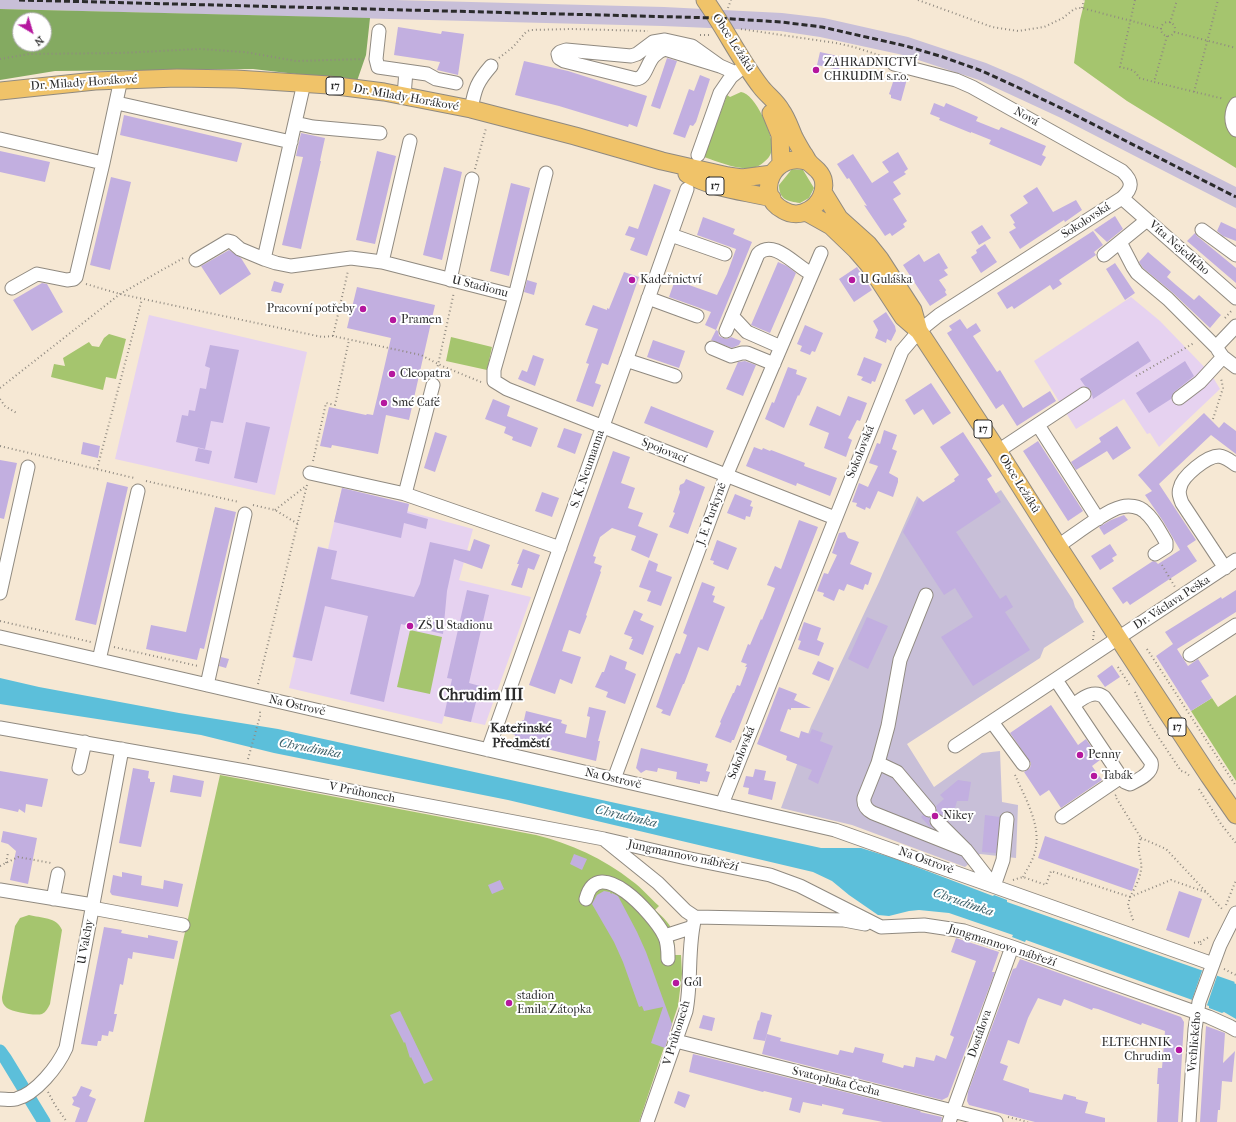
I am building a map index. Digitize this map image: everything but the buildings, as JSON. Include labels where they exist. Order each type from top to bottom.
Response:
[{"type":"main road","name":"Obce Ležáků","points":[[705,0],[725,31],[742,69],[781,109],[794,138],[809,162]]},
{"type":"main road","name":"Dr. Milady Horákové","points":[[0,91],[64,83],[121,79],[205,78],[304,83],[362,89],[471,109],[575,136],[662,161],[742,178],[776,169]]},
{"type":"main road","name":"Obce Ležáků","points":[[761,87],[780,135],[776,169]]},
{"type":"main road","name":"17","points":[[776,169],[792,159],[809,162],[815,166],[822,178],[823,192]]},
{"type":"main road","name":"Dr. Milady Horákové","points":[[662,161],[706,183],[726,189],[745,191],[772,198]]},
{"type":"main road","points":[[772,198],[769,183],[776,169]]},
{"type":"main road","name":"Obce Ležáků","points":[[823,192],[839,218],[868,244],[888,270],[913,310],[919,331]]},
{"type":"main road","points":[[806,212],[817,204],[823,192]]},
{"type":"main road","name":"17","points":[[772,198],[776,205],[782,210],[798,214],[806,212]]},
{"type":"main road","name":"Obce Ležáků","points":[[806,212],[831,226],[856,250],[869,265],[903,317],[919,331],[998,450],[1058,546],[1236,815]]},
{"type":"street","points":[[379,31],[376,59],[377,66],[379,68],[427,74],[436,79],[456,83]]},
{"type":"street","points":[[720,66],[692,46],[665,40],[653,42],[634,56],[566,50],[558,54],[559,58],[564,61],[636,79],[643,77],[649,62],[654,55],[665,50],[720,66],[742,69]]},
{"type":"street","name":"Nová","points":[[894,64],[956,80],[972,87],[1122,171],[1129,178],[1131,187],[1122,198]]},
{"type":"street","points":[[471,109],[476,85],[491,66]]},
{"type":"street","points":[[698,155],[720,93],[727,82],[742,69]]},
{"type":"street","points":[[404,96],[406,71]]},
{"type":"street","points":[[12,288],[38,274],[67,280],[74,279],[77,274],[121,79]]},
{"type":"street","points":[[264,259],[304,83]]},
{"type":"street","points":[[116,103],[290,142]]},
{"type":"street","points":[[1233,109],[1232,124],[1236,130]]},
{"type":"street","points":[[295,123],[313,127],[380,133]]},
{"type":"street","points":[[0,139],[103,163]]},
{"type":"street","points":[[382,262],[410,141]]},
{"type":"street","points":[[515,296],[546,173]]},
{"type":"street","points":[[453,280],[472,179]]},
{"type":"street","name":"S. K. Neumanna","points":[[488,750],[687,189]]},
{"type":"street","name":"Víta Nejedlého","points":[[1122,198],[1236,298]]},
{"type":"street","name":"Sokolovská","points":[[722,804],[902,351],[919,331],[939,315],[1122,198]]},
{"type":"street","points":[[1104,255],[1147,220]]},
{"type":"street","points":[[1202,230],[1236,255]]},
{"type":"street","points":[[671,235],[724,254]]},
{"type":"street","name":"U Stadionu","points":[[197,259],[228,240],[240,250],[276,263],[291,266],[351,258],[382,262],[515,296],[494,370],[494,381]]},
{"type":"street","points":[[1120,242],[1137,273],[1168,299],[1206,337],[1219,356],[1236,367]]},
{"type":"street","points":[[726,331],[760,252],[771,249],[778,250],[802,269],[812,274]]},
{"type":"street","name":"J. E. Purkyně","points":[[614,779],[726,476],[821,253]]},
{"type":"street","points":[[648,298],[697,316]]},
{"type":"street","points":[[732,316],[747,332],[781,347]]},
{"type":"street","points":[[1179,398],[1195,386],[1219,356],[1236,326]]},
{"type":"street","points":[[712,348],[731,356],[747,353],[774,364]]},
{"type":"street","points":[[626,360],[675,376]]},
{"type":"street","name":"Spojovací","points":[[494,381],[506,389],[835,518]]},
{"type":"street","points":[[405,494],[433,385]]},
{"type":"street","points":[[998,450],[1084,394]]},
{"type":"street","points":[[1038,424],[1098,519]]},
{"type":"street","points":[[1225,568],[1182,503],[1179,489],[1186,478],[1208,459],[1213,457],[1222,457],[1236,464]]},
{"type":"street","points":[[0,593],[28,467]]},
{"type":"street","points":[[308,479],[405,494],[560,548]]},
{"type":"street","points":[[99,660],[138,491]]},
{"type":"street","points":[[1058,546],[1098,519],[1121,506],[1132,506],[1141,509],[1151,518],[1167,544],[1166,547],[1155,554]]},
{"type":"street","points":[[207,685],[244,507]]},
{"type":"street","name":"Dr. Václava Peška","points":[[1119,639],[1236,560]]},
{"type":"street","points":[[926,595],[900,660],[888,726],[878,763],[864,798],[868,810],[873,814],[966,850]]},
{"type":"street","points":[[1190,655],[1236,625]]},
{"type":"street","name":"Na Ostrově","points":[[0,637],[851,835],[994,886],[1211,969]]},
{"type":"street","points":[[955,746],[1119,639]]},
{"type":"street","points":[[1056,680],[1124,781]]},
{"type":"street","points":[[1062,817],[1124,781],[1133,782],[1151,769],[1151,762],[1104,697],[1093,694],[1084,697],[1072,705]]},
{"type":"street","points":[[992,722],[1018,767]]},
{"type":"street","name":"V Průhonech","points":[[0,728],[122,748],[604,839],[662,886],[694,922],[688,999],[676,1041],[647,1122]]},
{"type":"street","points":[[80,768],[85,742]]},
{"type":"street","name":"U Valchy","points":[[0,1099],[18,1098],[41,1083],[64,1052],[68,1041],[122,748]]},
{"type":"street","points":[[878,763],[897,772],[929,810]]},
{"type":"street","points":[[994,886],[1003,860],[1007,819]]},
{"type":"street","points":[[937,821],[966,850],[994,886]]},
{"type":"street","name":"Jungmannovo nábřeží","points":[[604,839],[777,877],[800,886],[881,927],[932,925],[964,931],[1198,1008],[1236,1030]]},
{"type":"street","points":[[53,899],[56,869]]},
{"type":"street","points":[[586,899],[591,886],[596,883],[603,881],[615,885],[640,904],[665,936],[668,959]]},
{"type":"street","points":[[0,890],[183,925]]},
{"type":"street","name":"Vrchlického","points":[[1189,1122],[1198,1008],[1224,934],[1235,918]]},
{"type":"street","points":[[665,936],[694,922],[844,920],[881,927]]},
{"type":"street","name":"Dostálova","points":[[951,1117],[1012,947]]},
{"type":"street","name":"Svatopluka Čecha","points":[[676,1041],[951,1117],[996,1122]]},
{"type":"path","points":[[728,8],[731,0]]},
{"type":"path","points":[[918,0],[992,26],[1018,31],[1044,27],[1063,18],[1073,10],[1082,8],[1162,29],[1164,34],[1167,36]]},
{"type":"path","points":[[1082,8],[1084,0]]},
{"type":"path","points":[[1135,0],[1120,67],[1134,70],[1139,78],[1194,92],[1233,109]]},
{"type":"path","points":[[1170,23],[1176,0]]},
{"type":"path","points":[[1194,92],[1218,0]]},
{"type":"path","points":[[1162,29],[1165,24],[1170,23]]},
{"type":"path","points":[[1170,23],[1175,28],[1174,32]]},
{"type":"path","points":[[696,35],[708,36],[742,28],[854,47],[895,60],[894,64]]},
{"type":"path","points":[[491,66],[513,47],[526,32],[530,30],[572,29],[649,31]]},
{"type":"path","points":[[1167,36],[1174,32],[1236,48]]},
{"type":"path","points":[[1154,82],[1167,36]]},
{"type":"path","points":[[0,59],[29,54],[121,53],[199,49],[245,52],[296,61],[376,59]]},
{"type":"path","points":[[472,179],[486,127]]},
{"type":"path","points":[[0,388],[120,294],[194,252],[197,259]]},
{"type":"path","points":[[333,336],[351,258]]},
{"type":"path","points":[[74,279],[84,284],[142,299],[322,337],[333,336],[422,355],[438,364],[484,383],[494,381]]},
{"type":"path","points":[[433,385],[453,280]]},
{"type":"path","points":[[97,469],[142,299]]},
{"type":"path","points":[[1221,322],[1236,305]]},
{"type":"path","points":[[1136,376],[1206,337]]},
{"type":"path","points":[[257,689],[326,403],[335,406],[349,340]]},
{"type":"path","points":[[1213,419],[1223,387],[1219,356]]},
{"type":"path","points":[[0,399],[5,406],[18,414]]},
{"type":"path","points":[[0,446],[97,469],[244,507],[275,510],[298,524]]},
{"type":"path","points":[[275,510],[308,479]]},
{"type":"path","points":[[1155,554],[1182,597]]},
{"type":"path","points":[[1147,648],[1236,786]]},
{"type":"path","points":[[1118,667],[1136,693],[1149,723],[1181,771],[1188,774],[1192,779]]},
{"type":"path","points":[[247,762],[260,716]]},
{"type":"path","points":[[1018,767],[1038,835],[1035,853],[1023,877]]},
{"type":"path","points":[[1124,781],[1116,796],[1141,838],[1166,849],[1224,910],[1236,880]]},
{"type":"path","points":[[1197,786],[1221,824],[1236,842]]},
{"type":"path","points":[[1141,838],[1138,852],[1141,871],[1130,897],[1171,880],[1209,893]]},
{"type":"path","points":[[6,862],[8,853]]},
{"type":"path","points":[[0,866],[20,857],[56,869]]},
{"type":"path","points":[[41,1083],[67,1122]]},
{"type":"shaded area","points":[[0,0],[394,0],[664,7],[782,13],[824,18],[908,37],[986,63],[1021,78],[1236,187],[1236,208],[1061,118],[979,80],[903,55],[820,37],[780,31],[663,26],[0,9]]},
{"type":"shaded area","points":[[1131,297],[1160,321],[1211,374],[1220,389],[1159,447],[1150,433],[1147,434],[1124,399],[1076,429],[1034,361]]},
{"type":"shaded area","points":[[149,315],[307,352],[275,495],[115,459]]},
{"type":"shaded area","name":"ZŠ U Stadionu","points":[[342,488],[409,504],[407,511],[473,529],[459,580],[531,597],[485,725],[444,716],[442,724],[289,688],[296,658],[292,657],[318,546],[328,549]]},
{"type":"shaded area","points":[[1001,490],[1073,600],[1075,607],[1084,622],[1044,648],[1040,658],[907,744],[934,787],[982,753],[1000,751],[1002,802],[1018,805],[1016,858],[980,854],[965,867],[852,825],[781,808],[811,726],[879,582],[917,496],[946,525]]},
{"type":"green space","points":[[1085,0],[1236,0],[1236,168],[1127,101],[1074,63],[1080,20]]},
{"type":"green space","points":[[0,9],[370,18],[366,55],[357,81],[253,69],[55,71],[0,80]]},
{"type":"green space","points":[[741,92],[746,94],[757,107],[767,126],[772,143],[772,151],[768,158],[760,165],[753,168],[734,167],[704,157],[727,95],[730,97]]},
{"type":"green space","points":[[792,169],[803,170],[814,188],[809,198],[800,203],[785,199],[782,197],[779,190],[779,185]]},
{"type":"green space","points":[[109,334],[126,339],[116,379],[106,377],[103,390],[51,377],[54,364],[65,366],[63,358],[89,342],[92,346],[99,347],[104,338]]},
{"type":"green space","points":[[451,337],[492,347],[487,370],[446,361]]},
{"type":"green space","points":[[410,630],[442,637],[430,694],[397,687]]},
{"type":"green space","points":[[1236,695],[1236,781],[1191,711],[1212,698],[1218,707]]},
{"type":"green space","points":[[220,775],[536,835],[574,847],[610,865],[636,884],[659,906],[655,910],[666,921],[672,930],[675,955],[681,955],[682,974],[678,1006],[639,1122],[144,1122]]},
{"type":"green space","points":[[29,915],[53,920],[62,930],[50,1004],[42,1014],[14,1011],[5,1006],[2,998],[15,926],[20,918]]},
{"type":"water","name":"Chrudimka","points":[[0,678],[39,687],[179,713],[278,729],[821,848],[861,848],[893,858],[993,896],[994,895],[1007,900],[1007,902],[1235,982],[1236,1019],[1224,1012],[1222,1013],[1209,1008],[1209,1006],[1026,940],[1025,942],[1012,937],[1013,935],[949,913],[919,910],[889,916],[878,915],[832,881],[813,872],[508,800],[274,753],[201,735],[0,704]]},
{"type":"pier","points":[[1202,971],[1217,976],[1207,1005],[1192,1000]]},
{"type":"waterway","points":[[0,1051],[44,1122]]},
{"type":"railway","points":[[19,0],[717,18],[781,22],[822,27],[906,46],[982,71],[1065,110],[1236,197]]},
{"type":"place","name":"ZAHRADNICTVÍ CHRUDIM s.r.o.","points":[[816,70]]},
{"type":"place","name":"Kadeřnictví","points":[[632,280]]},
{"type":"place","name":"U Guláška","points":[[852,280]]},
{"type":"place","name":"Pracovní potřeby","points":[[363,309]]},
{"type":"place","name":"Pramen","points":[[393,320]]},
{"type":"place","name":"Cleopatra","points":[[392,374]]},
{"type":"place","name":"Smé Café","points":[[384,403]]},
{"type":"place","name":"ZŠ U Stadionu","points":[[410,626]]},
{"type":"place","name":"Penny","points":[[1080,755]]},
{"type":"place","name":"Tabák","points":[[1094,776]]},
{"type":"place","name":"Nikey","points":[[935,816]]},
{"type":"place","name":"Gól","points":[[676,983]]},
{"type":"place","name":"stadion Emila Zátopka","points":[[509,1003]]},
{"type":"place","name":"ELTECHNIK Chrudim","points":[[1179,1050]]},
{"type":"district","name":"Chrudim III","points":[[481,696]]},
{"type":"district","name":"Kateřinské Předměstí","points":[[521,736]]}]
